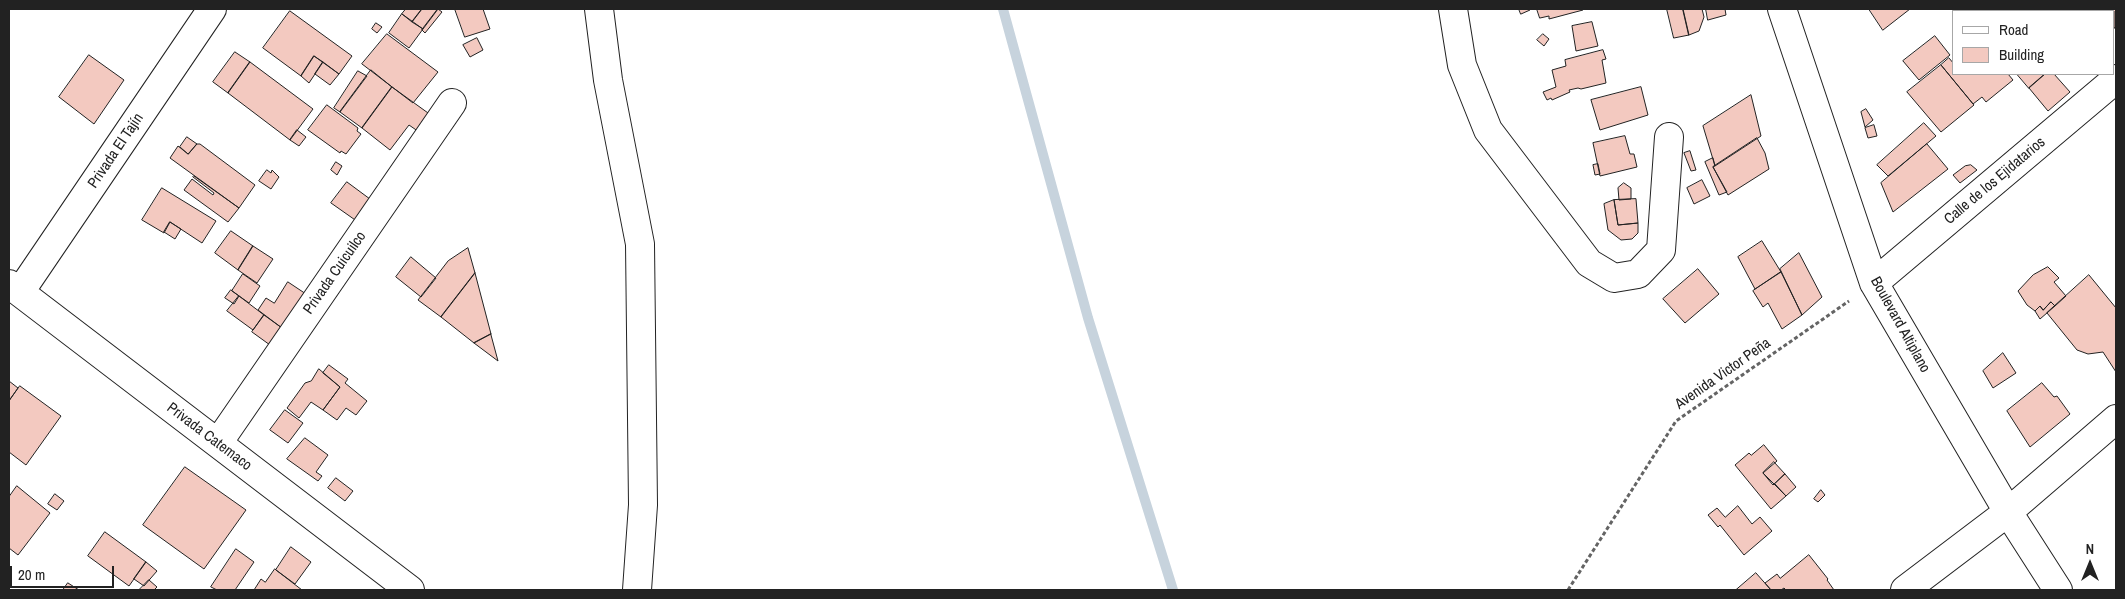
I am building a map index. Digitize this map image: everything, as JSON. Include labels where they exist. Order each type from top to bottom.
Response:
[{"type":"street","name":"Privada El Tajín","points":[[14,288],[212,9]]},
{"type":"street","points":[[599,9],[608,80],[640,244],[643,505],[637,590]]},
{"type":"street","points":[[1453,9],[1462,65],[1488,130],[1589,263],[1614,278],[1638,274],[1661,250],[1669,137]]},
{"type":"street","name":"Boulevard Altiplano","points":[[1782,9],[1874,283],[2008,512],[2058,590]]},
{"type":"street","name":"Calle de los Ejidatarios","points":[[1874,283],[2116,79]]},
{"type":"street","name":"Privada Cuicuilco","points":[[218,443],[452,103]]},
{"type":"street","name":"Privada Catemaco","points":[[14,288],[410,590]]},
{"type":"street","points":[[1905,590],[2008,512],[2116,419]]},
{"type":"path","name":"Avenida Victor Peña","points":[[1568,590],[1676,421],[1874,283]]},
{"type":"building","points":[[406,9],[422,9],[412,22],[402,14]]},
{"type":"building","points":[[422,9],[438,9],[423,29],[412,22]]},
{"type":"building","points":[[438,9],[442,12],[425,33],[422,30]]},
{"type":"building","points":[[455,9],[483,9],[490,29],[465,37]]},
{"type":"building","points":[[1519,9],[1529,9],[1530,10],[1521,14]]},
{"type":"building","points":[[1537,9],[1583,10],[1549,19],[1549,16],[1540,18]]},
{"type":"building","points":[[1667,9],[1683,9],[1689,35],[1674,38]]},
{"type":"building","points":[[1683,9],[1702,9],[1704,17],[1699,31],[1689,35]]},
{"type":"building","points":[[1706,9],[1725,9],[1726,15],[1708,20]]},
{"type":"building","points":[[1869,9],[1910,9],[1883,30]]},
{"type":"building","points":[[2116,9],[2116,30],[2115,10],[2099,10]]},
{"type":"building","points":[[290,11],[352,56],[339,74],[314,56],[301,76],[263,48]]},
{"type":"building","points":[[402,14],[423,29],[409,48],[389,33]]},
{"type":"building","points":[[1592,22],[1598,46],[1576,51],[1572,26]]},
{"type":"building","points":[[376,23],[382,27],[377,33],[372,29]]},
{"type":"building","points":[[387,34],[438,72],[413,103],[362,64]]},
{"type":"building","points":[[1543,34],[1549,39],[1544,46],[1537,40]]},
{"type":"building","points":[[1935,36],[1950,55],[1919,80],[1903,61]]},
{"type":"building","points":[[477,38],[483,50],[470,57],[463,45]]},
{"type":"building","points":[[1603,50],[1606,59],[1602,60],[1606,83],[1569,90],[1570,92],[1552,100],[1551,98],[1547,100],[1543,92],[1556,87],[1552,70],[1566,66],[1565,60]]},
{"type":"building","points":[[235,52],[250,62],[228,93],[213,82]]},
{"type":"building","points":[[89,55],[124,80],[94,124],[59,97]]},
{"type":"building","points":[[314,56],[323,62],[309,83],[301,76]]},
{"type":"building","points":[[1949,58],[1952,62],[1952,75],[2009,75],[2013,80],[1986,102],[1982,97],[1973,104],[1941,65]]},
{"type":"building","points":[[250,62],[313,109],[290,140],[228,93]]},
{"type":"building","points":[[323,62],[339,74],[330,85],[315,74]]},
{"type":"building","points":[[1941,65],[1974,105],[1941,132],[1907,92]]},
{"type":"building","points":[[371,70],[392,87],[362,128],[340,112]]},
{"type":"building","points":[[358,71],[367,76],[340,112],[334,108]]},
{"type":"building","points":[[2018,75],[2044,75],[2029,88]]},
{"type":"building","points":[[2044,75],[2055,75],[2070,92],[2048,111],[2029,88]]},
{"type":"building","points":[[392,87],[435,118],[422,134],[409,125],[390,150],[362,128]]},
{"type":"building","points":[[1641,87],[1648,115],[1600,130],[1591,100]]},
{"type":"building","points":[[1751,95],[1761,136],[1715,166],[1703,126]]},
{"type":"building","points":[[327,105],[358,128],[357,131],[361,134],[346,154],[341,151],[340,153],[308,130]]},
{"type":"building","points":[[1866,109],[1873,120],[1865,127],[1861,112]]},
{"type":"building","points":[[1924,123],[1936,136],[1888,176],[1877,165]]},
{"type":"building","points":[[1874,125],[1877,136],[1868,138],[1865,128]]},
{"type":"building","points":[[297,130],[306,137],[299,146],[290,140]]},
{"type":"building","points":[[1625,136],[1630,154],[1634,154],[1637,167],[1600,176],[1593,143]]},
{"type":"building","points":[[187,137],[197,144],[188,154],[180,147]]},
{"type":"building","points":[[1757,138],[1765,153],[1769,169],[1728,195],[1713,167]]},
{"type":"building","points":[[197,144],[200,144],[255,185],[239,208],[170,158],[178,146],[188,154]]},
{"type":"building","points":[[1927,144],[1948,169],[1893,212],[1881,183]]},
{"type":"building","points":[[1690,151],[1696,170],[1691,171],[1684,153]]},
{"type":"building","points":[[1713,158],[1715,166],[1713,167],[1727,192],[1719,195],[1705,162]]},
{"type":"building","points":[[336,162],[342,166],[337,175],[331,170]]},
{"type":"building","points":[[1598,164],[1600,174],[1595,175],[1593,165]]},
{"type":"building","points":[[1971,165],[1977,170],[1960,183],[1953,175],[1965,166]]},
{"type":"building","points":[[267,170],[271,173],[272,170],[279,177],[271,189],[259,181]]},
{"type":"building","points":[[194,176],[239,208],[228,222],[184,190],[192,179],[213,195],[214,193]]},
{"type":"building","points":[[1702,180],[1710,196],[1694,204],[1687,188]]},
{"type":"building","points":[[347,182],[374,202],[358,222],[331,203]]},
{"type":"building","points":[[1624,183],[1631,188],[1631,199],[1619,200],[1618,188]]},
{"type":"building","points":[[162,188],[216,221],[202,243],[170,222],[164,233],[142,220]]},
{"type":"building","points":[[1636,199],[1638,223],[1618,225],[1614,200]]},
{"type":"building","points":[[1614,200],[1618,225],[1638,223],[1638,233],[1632,239],[1621,240],[1608,230],[1604,204]]},
{"type":"building","points":[[170,222],[181,229],[175,239],[164,232]]},
{"type":"building","points":[[231,231],[253,246],[238,270],[215,253]]},
{"type":"building","points":[[1762,241],[1781,272],[1755,289],[1738,257]]},
{"type":"building","points":[[253,246],[273,259],[257,283],[238,270]]},
{"type":"building","points":[[468,248],[475,273],[441,317],[418,300],[448,261]]},
{"type":"building","points":[[1799,253],[1822,297],[1802,315],[1780,269]]},
{"type":"building","points":[[411,257],[436,278],[421,297],[396,277]]},
{"type":"building","points":[[2048,267],[2059,278],[2054,282],[2066,296],[2055,306],[2051,302],[2043,310],[2040,306],[2035,311],[2027,305],[2018,291],[2033,275]]},
{"type":"building","points":[[1698,269],[1719,294],[1685,323],[1663,299]]},
{"type":"building","points":[[1781,272],[1802,315],[1782,329],[1768,303],[1763,307],[1753,291]]},
{"type":"building","points":[[475,273],[491,334],[474,343],[441,317]]},
{"type":"building","points":[[243,274],[260,286],[249,303],[232,291]]},
{"type":"building","points":[[2089,275],[2116,308],[2116,372],[2103,352],[2088,354],[2077,350],[2047,313]]},
{"type":"building","points":[[288,282],[306,294],[282,328],[258,310],[266,298],[274,303]]},
{"type":"building","points":[[231,290],[239,296],[234,304],[225,298]]},
{"type":"building","points":[[239,296],[264,315],[253,330],[227,311]]},
{"type":"building","points":[[2051,302],[2055,306],[2040,319],[2035,311],[2040,306],[2043,310]]},
{"type":"building","points":[[264,315],[282,328],[270,345],[252,332]]},
{"type":"building","points":[[491,335],[498,361],[474,343]]},
{"type":"building","points":[[2003,353],[2016,373],[1993,388],[1983,371]]},
{"type":"building","points":[[329,365],[348,379],[345,383],[367,401],[356,415],[346,408],[337,420],[323,410],[340,387],[323,373]]},
{"type":"building","points":[[319,369],[340,387],[323,410],[311,402],[299,418],[287,408],[305,383],[311,381]]},
{"type":"building","points":[[9,381],[18,388],[9,401]]},
{"type":"building","points":[[2042,383],[2054,397],[2057,396],[2070,414],[2030,447],[2007,411]]},
{"type":"building","points":[[20,386],[61,416],[26,465],[9,452],[9,401]]},
{"type":"building","points":[[285,410],[303,423],[288,443],[270,430]]},
{"type":"building","points":[[305,438],[328,455],[316,472],[322,476],[318,481],[287,459]]},
{"type":"building","points":[[1764,445],[1777,461],[1763,473],[1786,496],[1771,509],[1735,465],[1749,453],[1751,455]]},
{"type":"building","points":[[1774,462],[1785,474],[1773,485],[1763,473]]},
{"type":"building","points":[[185,467],[246,510],[204,569],[143,525]]},
{"type":"building","points":[[1785,474],[1796,487],[1786,496],[1775,484]]},
{"type":"building","points":[[336,478],[353,491],[345,501],[328,488]]},
{"type":"building","points":[[17,486],[50,513],[18,555],[9,548],[9,497]]},
{"type":"building","points":[[1821,490],[1825,495],[1818,502],[1814,499]]},
{"type":"building","points":[[55,494],[64,501],[57,510],[48,504]]},
{"type":"building","points":[[1738,506],[1752,524],[1760,517],[1772,531],[1744,555],[1720,525],[1718,527],[1708,515],[1717,508],[1725,517]]},
{"type":"building","points":[[105,532],[146,562],[129,586],[88,556]]},
{"type":"building","points":[[291,547],[311,562],[295,584],[276,570]]},
{"type":"building","points":[[236,549],[254,562],[235,590],[217,590],[211,587]]},
{"type":"building","points":[[1809,555],[1828,579],[1834,590],[1786,590],[1784,588],[1781,590],[1771,590],[1765,583],[1777,574],[1780,578]]},
{"type":"building","points":[[146,562],[157,571],[144,586],[134,579]]},
{"type":"building","points":[[275,569],[302,590],[254,590],[261,579],[265,582]]},
{"type":"building","points":[[1756,573],[1771,590],[1736,590]]},
{"type":"building","points":[[149,580],[157,587],[154,590],[139,590]]},
{"type":"building","points":[[68,583],[79,590],[63,590]]},
{"type":"waterway","points":[[1003,9],[1088,318],[1173,590]]}]
